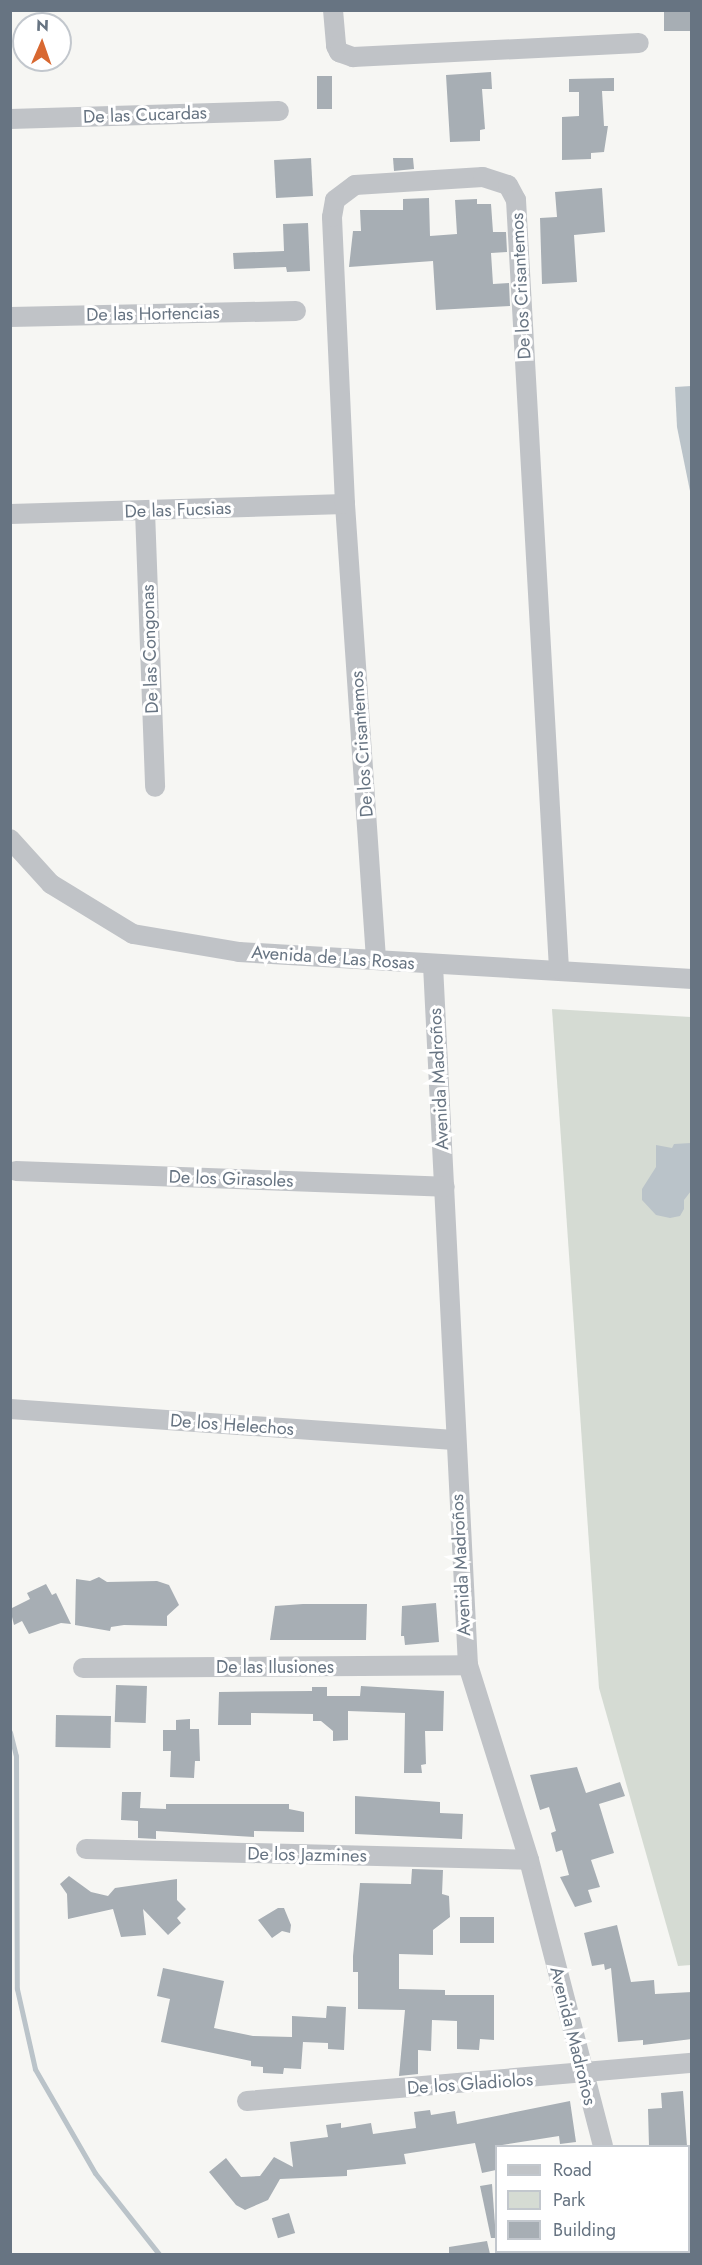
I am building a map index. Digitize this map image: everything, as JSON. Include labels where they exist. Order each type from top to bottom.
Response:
[{"type":"street","points":[[333,10],[336,46],[339,52],[353,57],[639,43]]},
{"type":"street","name":"De las Cucardas","points":[[10,119],[279,111]]},
{"type":"street","name":"De los Crisantemos","points":[[376,959],[345,504],[332,217],[336,200],[355,185],[483,177],[501,180],[508,185],[516,200],[559,969]]},
{"type":"street","name":"De las Hortencias","points":[[10,317],[296,311]]},
{"type":"street","name":"De las Fucsias","points":[[10,514],[345,504]]},
{"type":"street","name":"De las Congonas","points":[[145,511],[155,787]]},
{"type":"street","name":"Avenida de Las Rosas","points":[[10,839],[51,884],[133,934],[239,952],[376,959],[433,965],[559,969],[692,979]]},
{"type":"street","name":"Avenida Madroños","points":[[433,965],[445,1187],[454,1440],[468,1665],[529,1860],[582,2075],[603,2145]]},
{"type":"street","name":"De los Girasoles","points":[[16,1171],[445,1187]]},
{"type":"street","name":"De los Helechos","points":[[10,1409],[454,1440]]},
{"type":"street","name":"De las Ilusiones","points":[[83,1668],[468,1665]]},
{"type":"street","name":"De los Jazmines","points":[[86,1850],[529,1860]]},
{"type":"street","name":"De los Gladiolos","points":[[247,2101],[582,2075],[692,2063]]},
{"type":"green space","points":[[552,1009],[691,1017],[691,1965],[678,1966],[599,1688]]},
{"type":"shaded area","points":[[692,386],[691,496],[677,427],[675,387]]},
{"type":"shaded area","points":[[691,1143],[691,1191],[684,1200],[684,1209],[680,1216],[670,1218],[656,1215],[642,1200],[642,1189],[656,1167],[656,1145],[672,1148],[674,1144]]},
{"type":"building","points":[[664,10],[692,10],[692,31],[664,31]]},
{"type":"building","points":[[491,72],[492,89],[482,89],[485,129],[480,130],[480,141],[450,142],[446,75]]},
{"type":"building","points":[[317,76],[332,76],[332,109],[317,109]]},
{"type":"building","points":[[614,78],[614,91],[602,91],[604,126],[608,126],[604,152],[591,153],[591,159],[562,160],[562,117],[579,116],[579,92],[569,92],[569,79]]},
{"type":"building","points":[[311,158],[313,196],[276,198],[274,160]]},
{"type":"building","points":[[393,158],[413,158],[414,169],[394,171]]},
{"type":"building","points":[[602,188],[605,232],[574,235],[577,282],[542,284],[540,218],[557,217],[555,192]]},
{"type":"building","points":[[429,198],[430,236],[457,234],[455,200],[477,199],[477,204],[491,204],[493,232],[506,232],[507,252],[491,253],[493,284],[509,283],[510,306],[436,310],[433,261],[349,267],[353,231],[361,231],[360,210],[403,210],[403,199]]},
{"type":"building","points":[[308,223],[310,271],[287,272],[286,267],[234,269],[233,253],[284,251],[283,224]]},
{"type":"building","points":[[99,1577],[107,1582],[157,1581],[169,1585],[179,1605],[167,1616],[167,1626],[124,1625],[111,1627],[110,1631],[75,1625],[76,1579],[90,1581]]},
{"type":"building","points":[[46,1584],[52,1595],[56,1593],[71,1624],[61,1623],[29,1634],[22,1621],[14,1625],[10,1609],[30,1599],[27,1593]]},
{"type":"building","points":[[436,1603],[439,1642],[405,1645],[404,1636],[401,1636],[402,1606]]},
{"type":"building","points":[[367,1604],[366,1640],[270,1640],[275,1606]]},
{"type":"building","points":[[116,1685],[147,1686],[146,1723],[115,1722]]},
{"type":"building","points":[[361,1686],[444,1691],[443,1731],[425,1731],[426,1764],[421,1765],[422,1773],[404,1773],[405,1713],[348,1711],[348,1740],[333,1741],[333,1731],[321,1721],[313,1721],[313,1714],[251,1713],[251,1725],[218,1725],[219,1692],[312,1691],[312,1687],[327,1687],[327,1696],[360,1696]]},
{"type":"building","points":[[56,1715],[111,1716],[110,1748],[55,1747]]},
{"type":"building","points":[[190,1719],[190,1729],[199,1729],[200,1761],[195,1761],[194,1778],[170,1777],[171,1751],[163,1751],[163,1730],[176,1730],[176,1720]]},
{"type":"building","points":[[577,1767],[586,1793],[620,1782],[625,1796],[599,1804],[614,1853],[591,1860],[600,1887],[588,1890],[592,1902],[575,1907],[560,1877],[569,1875],[562,1850],[556,1852],[551,1833],[556,1831],[549,1807],[540,1810],[530,1775]]},
{"type":"building","points":[[122,1792],[141,1792],[140,1808],[166,1809],[166,1804],[289,1804],[289,1809],[304,1812],[304,1832],[254,1831],[254,1837],[156,1831],[156,1839],[138,1838],[138,1821],[121,1820]]},
{"type":"building","points":[[355,1796],[440,1802],[440,1813],[463,1814],[462,1839],[355,1834]]},
{"type":"building","points":[[412,1869],[443,1870],[442,1894],[449,1896],[450,1917],[433,1930],[433,1955],[399,1954],[399,1989],[445,1990],[445,1995],[494,1995],[494,2040],[480,2039],[479,2050],[457,2049],[457,2021],[432,2020],[431,2051],[418,2050],[418,2074],[399,2076],[405,2010],[358,2009],[358,1972],[353,1972],[353,1956],[360,1883],[411,1884]]},
{"type":"building","points":[[69,1876],[91,1892],[108,1896],[115,1888],[177,1879],[177,1900],[186,1909],[177,1918],[181,1923],[168,1935],[143,1909],[146,1935],[121,1937],[113,1909],[68,1919],[67,1894],[60,1884]]},
{"type":"building","points":[[278,1908],[284,1908],[291,1925],[290,1933],[282,1931],[272,1938],[258,1920]]},
{"type":"building","points":[[460,1917],[494,1917],[494,1943],[460,1943]]},
{"type":"building","points":[[617,1925],[631,1982],[654,1980],[655,1994],[692,1992],[692,2039],[643,2045],[643,2040],[618,2042],[611,1968],[605,1970],[604,1964],[592,1966],[584,1933]]},
{"type":"building","points":[[163,1968],[224,1981],[214,2028],[253,2036],[292,2037],[292,2016],[326,2018],[327,2006],[346,2007],[344,2050],[328,2049],[328,2043],[303,2042],[301,2069],[284,2068],[283,2074],[263,2073],[263,2067],[251,2066],[251,2061],[161,2042],[170,1999],[157,1996]]},
{"type":"building","points":[[683,2091],[687,2145],[649,2145],[648,2109],[662,2108],[661,2093]]},
{"type":"building","points":[[570,2101],[576,2142],[560,2144],[559,2136],[495,2145],[495,2170],[482,2173],[475,2143],[404,2154],[406,2164],[347,2170],[347,2176],[280,2179],[268,2200],[245,2210],[236,2205],[209,2172],[226,2158],[241,2177],[260,2176],[274,2157],[293,2167],[290,2142],[328,2137],[326,2125],[341,2123],[341,2128],[371,2123],[373,2134],[416,2128],[414,2112],[430,2110],[431,2115],[455,2111],[457,2124]]},
{"type":"building","points":[[492,2184],[495,2238],[491,2238],[480,2186]]},
{"type":"building","points":[[289,2213],[295,2233],[278,2238],[272,2218]]},
{"type":"building","points":[[487,2241],[490,2254],[449,2254],[449,2247]]},
{"type":"waterway","points":[[10,1732],[16,1756],[17,1989],[35,2069],[95,2173],[159,2254]]}]
